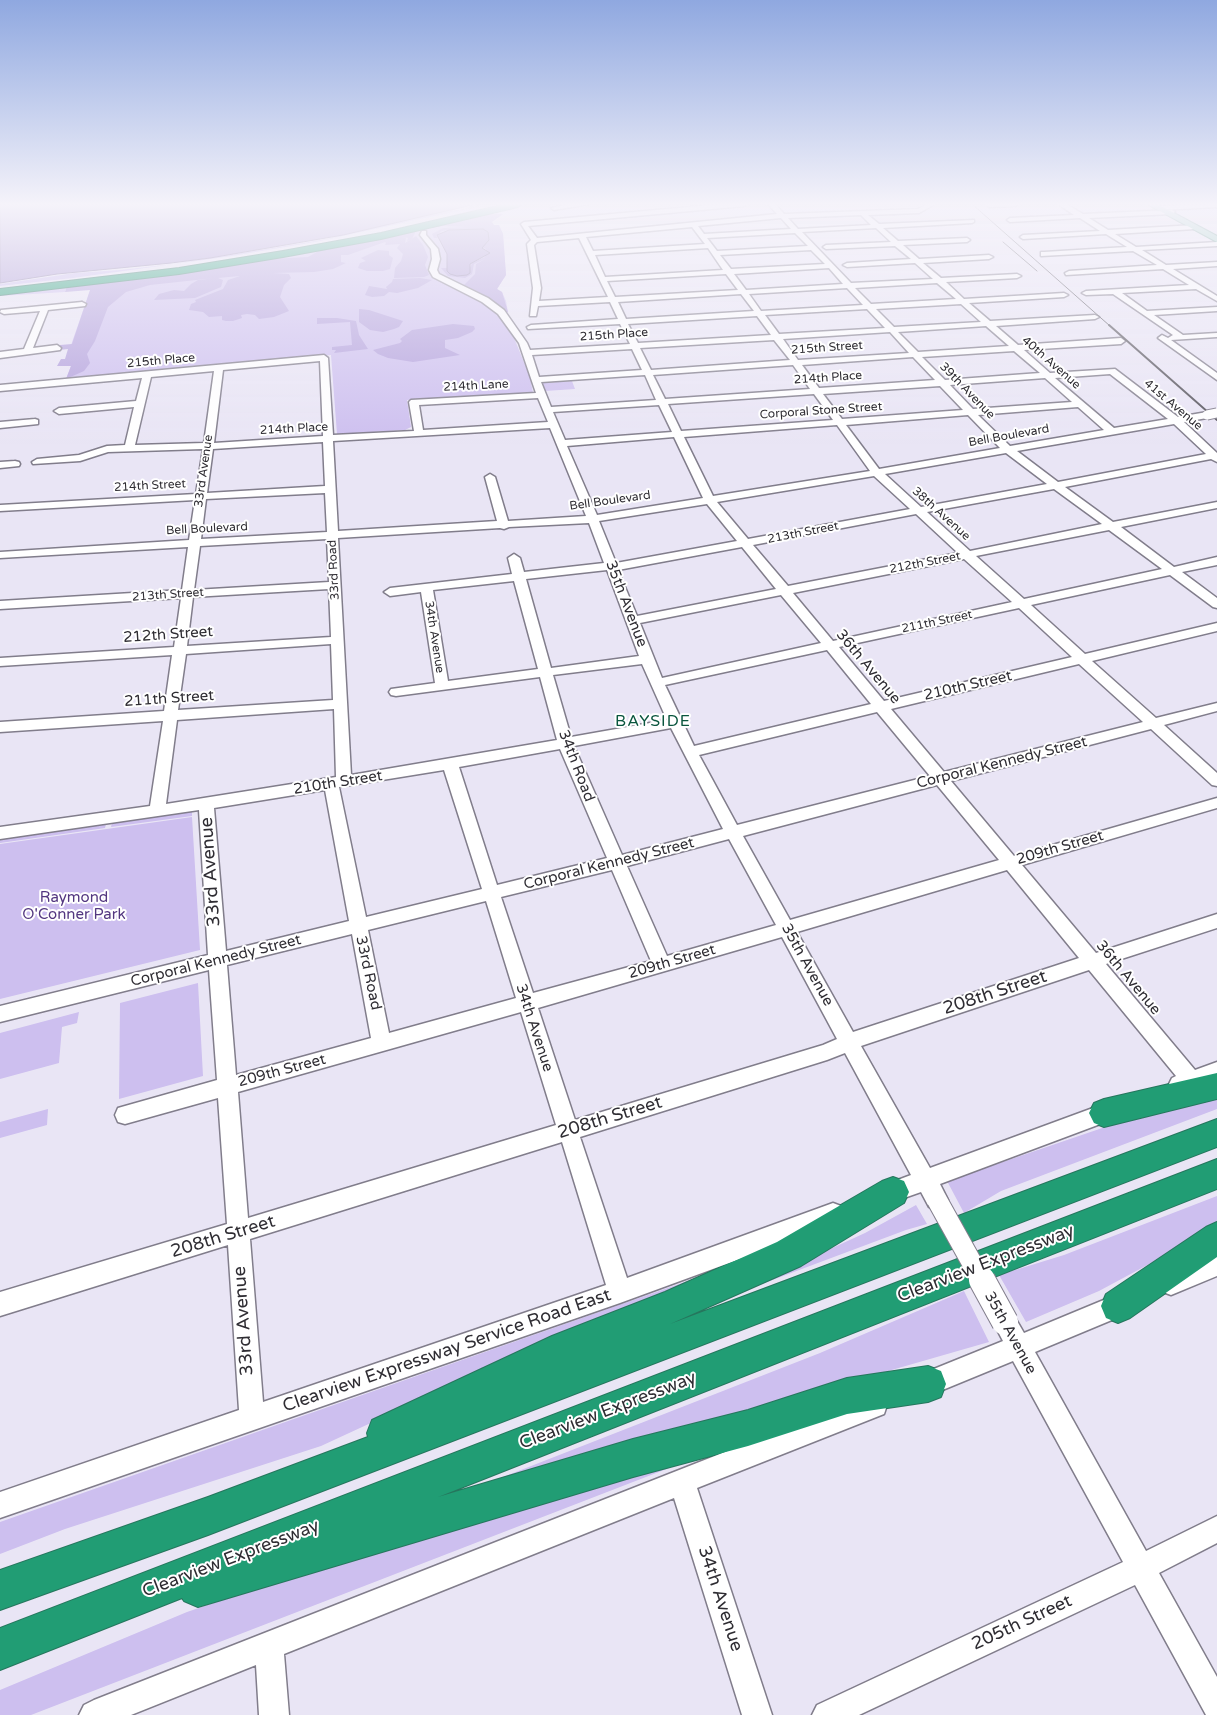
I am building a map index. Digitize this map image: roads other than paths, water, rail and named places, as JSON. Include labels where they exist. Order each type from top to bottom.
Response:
[{"type":"highway","points":[[0,291],[54,284]]},
{"type":"highway","points":[[0,291],[62,284]]},
{"type":"highway","points":[[1104,1113],[1204,1083]]},
{"type":"highway","points":[[0,1590],[208,1516],[1217,1133]]},
{"type":"highway","name":"Clearview Expressway","points":[[12,1644],[1217,1174]]},
{"type":"highway","points":[[208,1516],[564,1348],[670,1307],[789,1254],[893,1192]]},
{"type":"highway","points":[[1118,1306],[1217,1238]]},
{"type":"highway","points":[[12,1644],[393,1528],[485,1503],[633,1458],[748,1428],[847,1396],[928,1384]]},
{"type":"street","name":"35th Avenue","points":[[454,284],[485,300],[501,312],[524,348],[535,380],[593,519],[647,659],[689,752],[1217,1706]]},
{"type":"street","points":[[524,348],[536,304],[536,284]]},
{"type":"street","name":"36th Avenue","points":[[606,284],[710,501],[1093,961],[1204,1083]]},
{"type":"street","name":"38th Avenue","points":[[738,284],[877,473],[1217,780]]},
{"type":"street","points":[[536,304],[878,284]]},
{"type":"street","name":"40th Avenue","points":[[944,284],[1112,432]]},
{"type":"street","points":[[1192,284],[1217,299]]},
{"type":"street","name":"39th Avenue","points":[[848,286],[1008,450],[1217,604]]},
{"type":"street","points":[[1086,293],[1210,286]]},
{"type":"street","points":[[1043,290],[1052,296]]},
{"type":"street","points":[[1115,292],[1181,337]]},
{"type":"street","points":[[531,327],[1064,295]]},
{"type":"street","points":[[4,312],[82,304]]},
{"type":"street","points":[[28,351],[45,308]]},
{"type":"street","points":[[1146,313],[1217,309]]},
{"type":"street","name":"215th Place","points":[[524,348],[636,346],[1095,317]]},
{"type":"street","points":[[1217,335],[1162,338],[1217,377]]},
{"type":"street","name":"215th Street","points":[[535,380],[1121,341]]},
{"type":"street","points":[[0,354],[57,348]]},
{"type":"street","name":"215th Place","points":[[0,388],[324,358]]},
{"type":"street","name":"33rd Road","points":[[324,358],[341,704],[337,783],[358,926],[382,1044]]},
{"type":"street","points":[[1199,364],[1217,363]]},
{"type":"street","name":"33rd Avenue","points":[[156,812],[219,368]]},
{"type":"street","name":"214th Place","points":[[547,410],[1112,371]]},
{"type":"street","name":"41st Avenue","points":[[1112,371],[1176,420],[1215,458]]},
{"type":"street","points":[[129,448],[147,375]]},
{"type":"street","name":"214th Lane","points":[[419,434],[414,402],[541,395]]},
{"type":"street","points":[[59,411],[139,404]]},
{"type":"street","name":"Corporal Stone Street","points":[[561,443],[1082,404]]},
{"type":"street","name":"Bell Boulevard","points":[[0,555],[504,526],[593,519],[877,473],[1217,414]]},
{"type":"street","points":[[0,425],[35,422]]},
{"type":"street","name":"214th Place","points":[[36,462],[80,458],[107,449],[208,446],[554,425]]},
{"type":"street","name":"213th Street","points":[[390,592],[611,567],[1056,485],[1215,458]]},
{"type":"street","points":[[0,465],[15,464]]},
{"type":"street","points":[[490,477],[504,526]]},
{"type":"street","name":"214th Street","points":[[0,508],[331,489]]},
{"type":"street","name":"212th Street","points":[[632,621],[1217,505]]},
{"type":"street","name":"34th Road","points":[[514,558],[565,743],[662,965]]},
{"type":"street","name":"211th Street","points":[[657,683],[1217,561]]},
{"type":"street","name":"213th Street","points":[[0,605],[335,585]]},
{"type":"street","name":"34th Avenue","points":[[426,588],[442,686]]},
{"type":"street","name":"210th Street","points":[[689,752],[1217,627]]},
{"type":"street","name":"212th Street","points":[[0,662],[338,640]]},
{"type":"street","points":[[396,692],[647,659]]},
{"type":"street","name":"211th Street","points":[[0,727],[341,704]]},
{"type":"street","name":"Corporal Kennedy Street","points":[[0,1014],[733,833],[1217,708]]},
{"type":"street","name":"210th Street","points":[[0,833],[156,812],[337,783],[675,723]]},
{"type":"street","name":"34th Avenue","points":[[450,764],[620,1292]]},
{"type":"street","name":"209th Street","points":[[125,1114],[526,1004],[1217,803]]},
{"type":"street","name":"33rd Avenue","points":[[206,804],[252,1418]]},
{"type":"street","name":"208th Street","points":[[0,1304],[827,1052],[868,1034],[1217,921]]},
{"type":"street","points":[[1204,1083],[1217,1071]]},
{"type":"street","points":[[893,1192],[1104,1113]]},
{"type":"street","name":"Clearview Expressway Service Road East","points":[[0,1505],[620,1292],[893,1192]]},
{"type":"street","points":[[94,1715],[928,1384],[1217,1265]]},
{"type":"street","name":"34th Avenue","points":[[682,1482],[757,1715]]},
{"type":"street","name":"205th Street","points":[[827,1715],[1141,1568],[1217,1530]]},
{"type":"street","points":[[269,1646],[274,1715]]},
{"type":"railway","points":[[1063,284],[1110,326]]},
{"type":"railway","points":[[1109,325],[1217,420]]},
{"type":"district","name":"BAYSIDE","points":[[653,722]]},
{"type":"park label","name":"Raymond O'Conner Park","points":[[74,906]]}]
